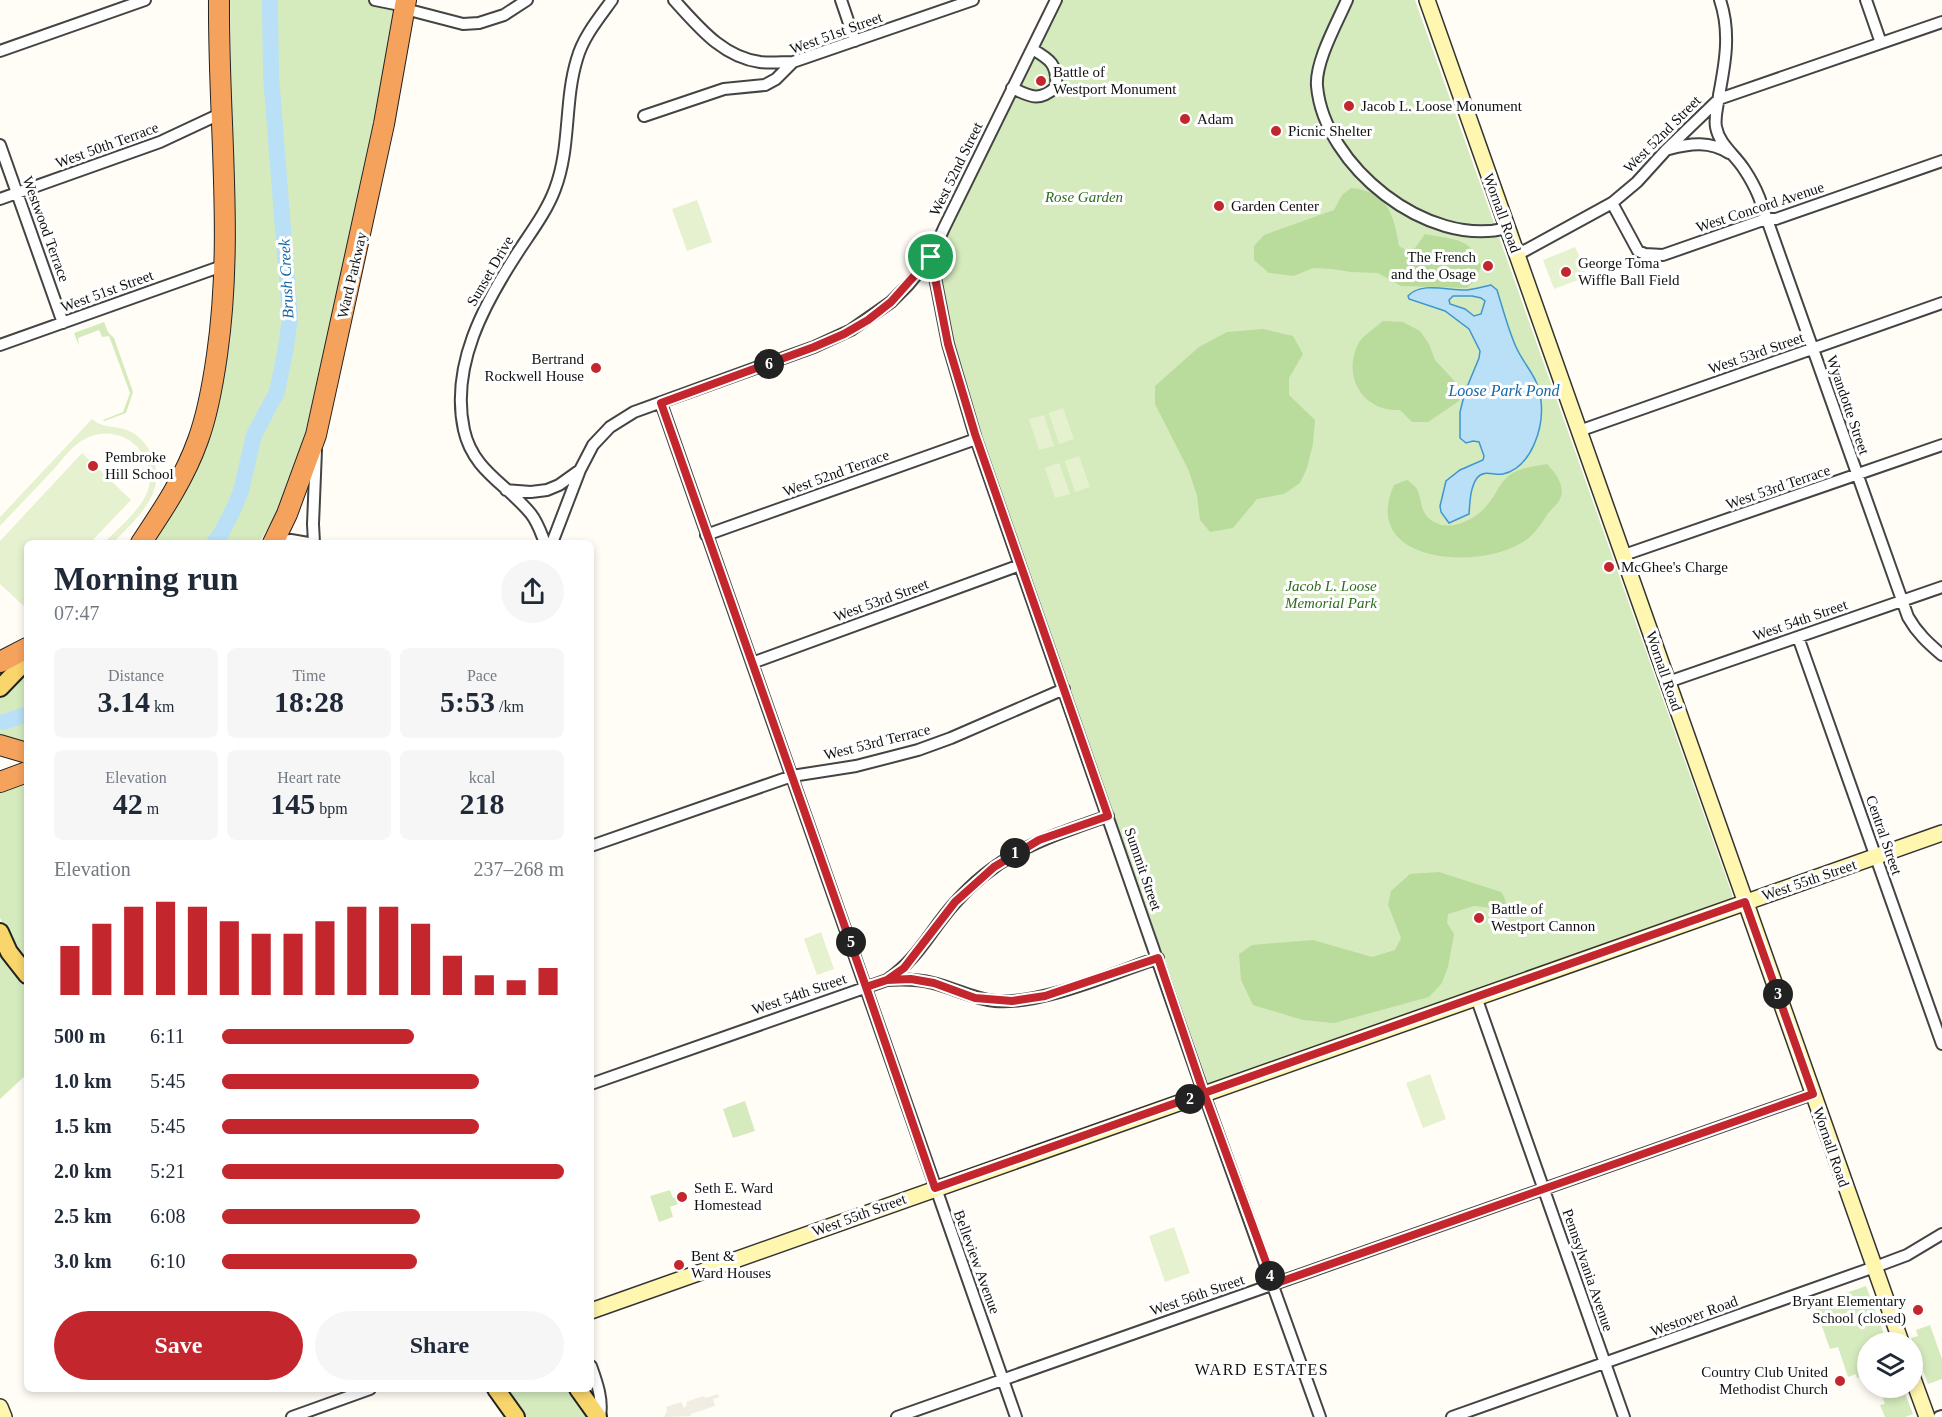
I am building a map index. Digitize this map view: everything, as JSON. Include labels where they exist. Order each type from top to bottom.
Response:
[{"type":"highway","points":[[143,540],[173,494],[199,439],[214,379],[223,314],[225,265],[219,0]]},
{"type":"highway","name":"Ward Parkway","points":[[274,540],[303,474],[316,435],[379,146],[405,3]]},
{"type":"highway","points":[[0,662],[24,650]]},
{"type":"highway","points":[[0,745],[24,752]]},
{"type":"highway","points":[[0,782],[24,773]]},
{"type":"main road","name":"Wornall Road","points":[[1427,0],[1897,1332]]},
{"type":"main road","points":[[0,688],[24,663]]},
{"type":"main road","name":"West 55th Street","points":[[594,1310],[1942,833]]},
{"type":"main road","points":[[0,932],[9,952],[24,971]]},
{"type":"main road","points":[[498,1392],[516,1417]]},
{"type":"main road","points":[[580,1392],[599,1417]]},
{"type":"main road","points":[[1920,1398],[1927,1417]]},
{"type":"main road","points":[[0,1407],[4,1417]]},
{"type":"street","points":[[0,51],[112,5],[145,0]]},
{"type":"street","points":[[375,0],[405,3],[412,11],[463,24],[479,23],[504,15],[527,0]]},
{"type":"street","points":[[674,0],[708,38],[723,48],[759,62],[793,62]]},
{"type":"street","points":[[841,0],[855,41]]},
{"type":"street","name":"West 51st Street","points":[[644,116],[724,89],[765,85],[776,79],[793,62],[973,0]]},
{"type":"street","name":"West 52nd Street","points":[[506,490],[531,492],[547,490],[559,485],[580,470],[593,445],[610,427],[634,412],[814,347],[868,320],[891,302],[931,257],[1056,0]]},
{"type":"street","points":[[1347,0],[1322,58],[1317,80],[1323,114],[1340,149],[1361,173],[1391,199],[1424,219],[1444,225],[1489,232],[1507,228]]},
{"type":"street","name":"Wyandotte Street","points":[[1720,0],[1725,18],[1727,40],[1715,113],[1717,132],[1754,185],[1902,601],[1915,630],[1942,655]]},
{"type":"street","points":[[1866,0],[1881,43]]},
{"type":"street","name":"Sunset Drive","points":[[544,540],[533,516],[478,463],[470,448],[462,418],[464,368],[478,323],[493,290],[555,190],[565,156],[573,75],[578,57],[589,33],[612,1]]},
{"type":"street","name":"West 52nd Street","points":[[1517,255],[1612,203],[1719,99],[1942,22]]},
{"type":"street","points":[[1012,88],[1037,97],[1047,95],[1056,87],[1057,77],[1054,67],[1048,58],[1032,49]]},
{"type":"street","name":"West 50th Terrace","points":[[0,199],[160,142],[222,112]]},
{"type":"street","points":[[1666,150],[1700,143],[1719,147],[1736,158]]},
{"type":"street","name":"Westwood Terrace","points":[[0,145],[63,323]]},
{"type":"street","name":"West Concord Avenue","points":[[1612,203],[1638,251],[1645,254],[1663,255],[1766,219],[1776,219],[1942,161]]},
{"type":"street","name":"Summit Street","points":[[931,257],[948,344],[976,439],[1204,1094],[1320,1417]]},
{"type":"street","name":"West 51st Street","points":[[0,345],[225,265]]},
{"type":"street","name":"West 53rd Street","points":[[1579,430],[1942,303]]},
{"type":"street","name":"Belleview Avenue","points":[[661,403],[1016,1417]]},
{"type":"street","points":[[314,540],[316,435]]},
{"type":"street","name":"West 52nd Terrace","points":[[706,535],[976,439]]},
{"type":"street","name":"West 53rd Terrace","points":[[1624,555],[1942,445]]},
{"type":"street","points":[[553,540],[580,470]]},
{"type":"street","name":"West 53rd Street","points":[[752,663],[1020,565]]},
{"type":"street","name":"West 54th Street","points":[[1668,682],[1942,587]]},
{"type":"street","name":"Central Street","points":[[1798,637],[1942,1044]]},
{"type":"street","name":"West 53rd Terrace","points":[[594,845],[792,776],[856,766],[918,750],[1064,689]]},
{"type":"street","name":"West 54th Street","points":[[594,1083],[887,980],[904,968],[955,902],[994,867],[1039,840],[1108,816]]},
{"type":"street","points":[[887,980],[911,979],[934,983],[975,998],[1012,1001],[1045,996],[1158,958]]},
{"type":"street","name":"Pennsylvania Avenue","points":[[1476,997],[1624,1417]]},
{"type":"street","name":"West 56th Street","points":[[897,1417],[1813,1094]]},
{"type":"street","name":"Westover Road","points":[[1452,1417],[1907,1255],[1942,1234]]},
{"type":"street","points":[[594,1374],[602,1408],[599,1417]]},
{"type":"street","points":[[292,1417],[362,1392]]},
{"type":"green space","points":[[230,0],[399,0],[311,430],[278,511],[261,540],[155,540],[180,500],[219,399],[231,336],[234,245]]},
{"type":"green space","name":"Jacob L. Loose Memorial Park","points":[[1062,0],[1415,0],[1732,894],[1732,900],[1208,1083],[982,438],[952,341],[938,266],[944,241]]},
{"type":"green space","points":[[1351,188],[1363,190],[1381,199],[1391,214],[1399,246],[1408,251],[1415,248],[1425,234],[1466,244],[1477,256],[1481,266],[1476,279],[1467,288],[1401,286],[1378,273],[1313,268],[1294,276],[1269,273],[1254,260],[1254,246],[1264,235],[1334,210],[1342,195]]},
{"type":"green space","points":[[697,200],[712,242],[687,251],[672,209]]},
{"type":"green space","name":"George Toma Wiffle Ball Field","points":[[1575,247],[1585,268],[1584,276],[1554,289],[1543,260]]},
{"type":"green space","points":[[1383,321],[1403,322],[1420,331],[1429,344],[1435,360],[1461,388],[1459,401],[1428,422],[1412,422],[1400,410],[1387,409],[1366,399],[1359,390],[1353,369],[1358,344]]},
{"type":"green space","points":[[104,322],[108,332],[114,338],[133,392],[126,413],[104,421],[123,412],[130,393],[109,336],[102,337],[99,330],[78,338],[79,346],[74,333]]},
{"type":"green space","points":[[1263,329],[1293,336],[1303,354],[1289,378],[1289,395],[1315,420],[1313,444],[1307,468],[1300,483],[1284,494],[1257,499],[1233,528],[1210,532],[1200,520],[1197,496],[1189,471],[1155,404],[1155,386],[1199,347],[1227,332]]},
{"type":"green space","points":[[1063,408],[1074,439],[1059,444],[1049,413]]},
{"type":"green space","points":[[1044,415],[1054,446],[1039,450],[1029,419]]},
{"type":"green space","points":[[92,419],[101,425],[135,434],[150,452],[156,469],[153,493],[139,515],[116,540],[107,540],[140,505],[148,490],[150,477],[148,464],[142,453],[124,437],[112,434],[100,434],[82,441],[0,526],[0,517]]},
{"type":"green space","points":[[82,453],[131,500],[93,540],[24,540],[24,606],[0,584],[0,541]]},
{"type":"green space","points":[[1079,456],[1090,487],[1075,492],[1065,461]]},
{"type":"green space","points":[[1059,463],[1070,494],[1055,498],[1045,468]]},
{"type":"green space","points":[[1547,464],[1557,476],[1561,486],[1559,501],[1531,536],[1503,551],[1479,556],[1453,557],[1428,554],[1408,545],[1393,531],[1388,511],[1394,485],[1407,480],[1417,489],[1429,519],[1441,525],[1456,525],[1477,515],[1511,474]]},
{"type":"green space","points":[[24,674],[24,747],[0,740],[0,696]]},
{"type":"green space","points":[[24,776],[24,962],[0,918],[0,785]]},
{"type":"green space","points":[[1439,872],[1501,892],[1505,903],[1502,909],[1474,906],[1448,914],[1447,923],[1454,934],[1448,967],[1442,983],[1429,997],[1334,1023],[1303,1020],[1253,1005],[1241,980],[1239,954],[1252,945],[1313,940],[1372,957],[1395,950],[1401,938],[1388,905],[1391,891],[1410,874]]},
{"type":"green space","points":[[821,932],[834,969],[817,975],[804,939]]},
{"type":"green space","points":[[0,944],[24,980],[24,1077],[0,1099]]},
{"type":"green space","points":[[1430,1074],[1446,1119],[1423,1128],[1406,1083]]},
{"type":"green space","points":[[745,1101],[755,1131],[733,1138],[723,1109]]},
{"type":"green space","points":[[670,1190],[678,1204],[670,1207],[673,1217],[659,1222],[650,1196]]},
{"type":"green space","points":[[1174,1227],[1190,1273],[1165,1282],[1149,1236]]},
{"type":"green space","points":[[1866,1286],[1883,1332],[1857,1332],[1857,1378],[1856,1374],[1848,1377],[1838,1347],[1830,1349],[1814,1304]]},
{"type":"green space","points":[[1930,1325],[1942,1359],[1942,1379],[1928,1384],[1923,1370],[1923,1332],[1916,1330]]},
{"type":"green space","points":[[508,1392],[572,1392],[589,1417],[525,1417]]},
{"type":"green space","points":[[1883,1398],[1907,1398],[1913,1414],[1905,1417],[1885,1417],[1880,1405],[1885,1404]]},
{"type":"shaded area","points":[[718,1394],[719,1397],[713,1399],[715,1406],[691,1414],[691,1416],[664,1417],[666,1407],[681,1402],[684,1408],[687,1405],[686,1402]]},
{"type":"water","name":"Loose Park Pond","points":[[1491,285],[1497,290],[1516,347],[1538,385],[1541,411],[1538,434],[1529,455],[1513,470],[1503,474],[1486,473],[1477,478],[1470,500],[1469,514],[1449,523],[1441,512],[1440,506],[1446,481],[1460,470],[1483,460],[1484,456],[1479,442],[1466,443],[1460,438],[1460,412],[1480,351],[1469,329],[1445,311],[1409,299],[1408,296],[1420,289],[1467,290]],"holes":[[[1453,296],[1472,296],[1485,301],[1481,314],[1474,316],[1465,309],[1450,304],[1449,300]]]},
{"type":"waterway","name":"Brush Creek","points":[[216,540],[241,491],[254,435],[277,392],[290,318],[271,76],[270,0]]},
{"type":"waterway","name":"Brush Creek","points":[[4,722],[24,715]]},
{"type":"place","name":"Battle of Westport Monument","points":[[1041,81]]},
{"type":"place","name":"Jacob L. Loose Monument","points":[[1349,106]]},
{"type":"place","name":"Adam","points":[[1185,119]]},
{"type":"place","name":"Picnic Shelter","points":[[1276,131]]},
{"type":"place","name":"Garden Center","points":[[1219,206]]},
{"type":"place","name":"The French and the Osage","points":[[1488,266]]},
{"type":"place","name":"George Toma Wiffle Ball Field","points":[[1566,272]]},
{"type":"place","name":"Bertrand Rockwell House","points":[[596,368]]},
{"type":"place","name":"Pembroke Hill School","points":[[93,466]]},
{"type":"place","name":"McGhee's Charge","points":[[1609,567]]},
{"type":"place","name":"Battle of Westport Cannon","points":[[1479,918]]},
{"type":"place","name":"Seth E. Ward Homestead","points":[[682,1197]]},
{"type":"place","name":"Bent & Ward Houses","points":[[679,1265]]},
{"type":"place","name":"Bryant Elementary School (closed)","points":[[1918,1310]]},
{"type":"place","name":"Country Club United Methodist Church","points":[[1840,1381]]},
{"type":"district","name":"WARD ESTATES","points":[[1262,1369]]},
{"type":"route","points":[[931,257],[891,302],[868,320],[844,334],[661,403],[866,987],[887,980],[911,979],[934,983],[975,998],[1012,1001],[1045,996],[1158,958],[1204,1094],[1274,1284],[1813,1094],[1745,902],[1204,1094],[935,1188],[866,987],[887,980],[904,968],[955,902],[994,867],[1039,840],[1108,816],[975,434],[948,344],[931,257]]},
{"type":"park label","name":"Rose Garden","points":[[1084,197]]}]
